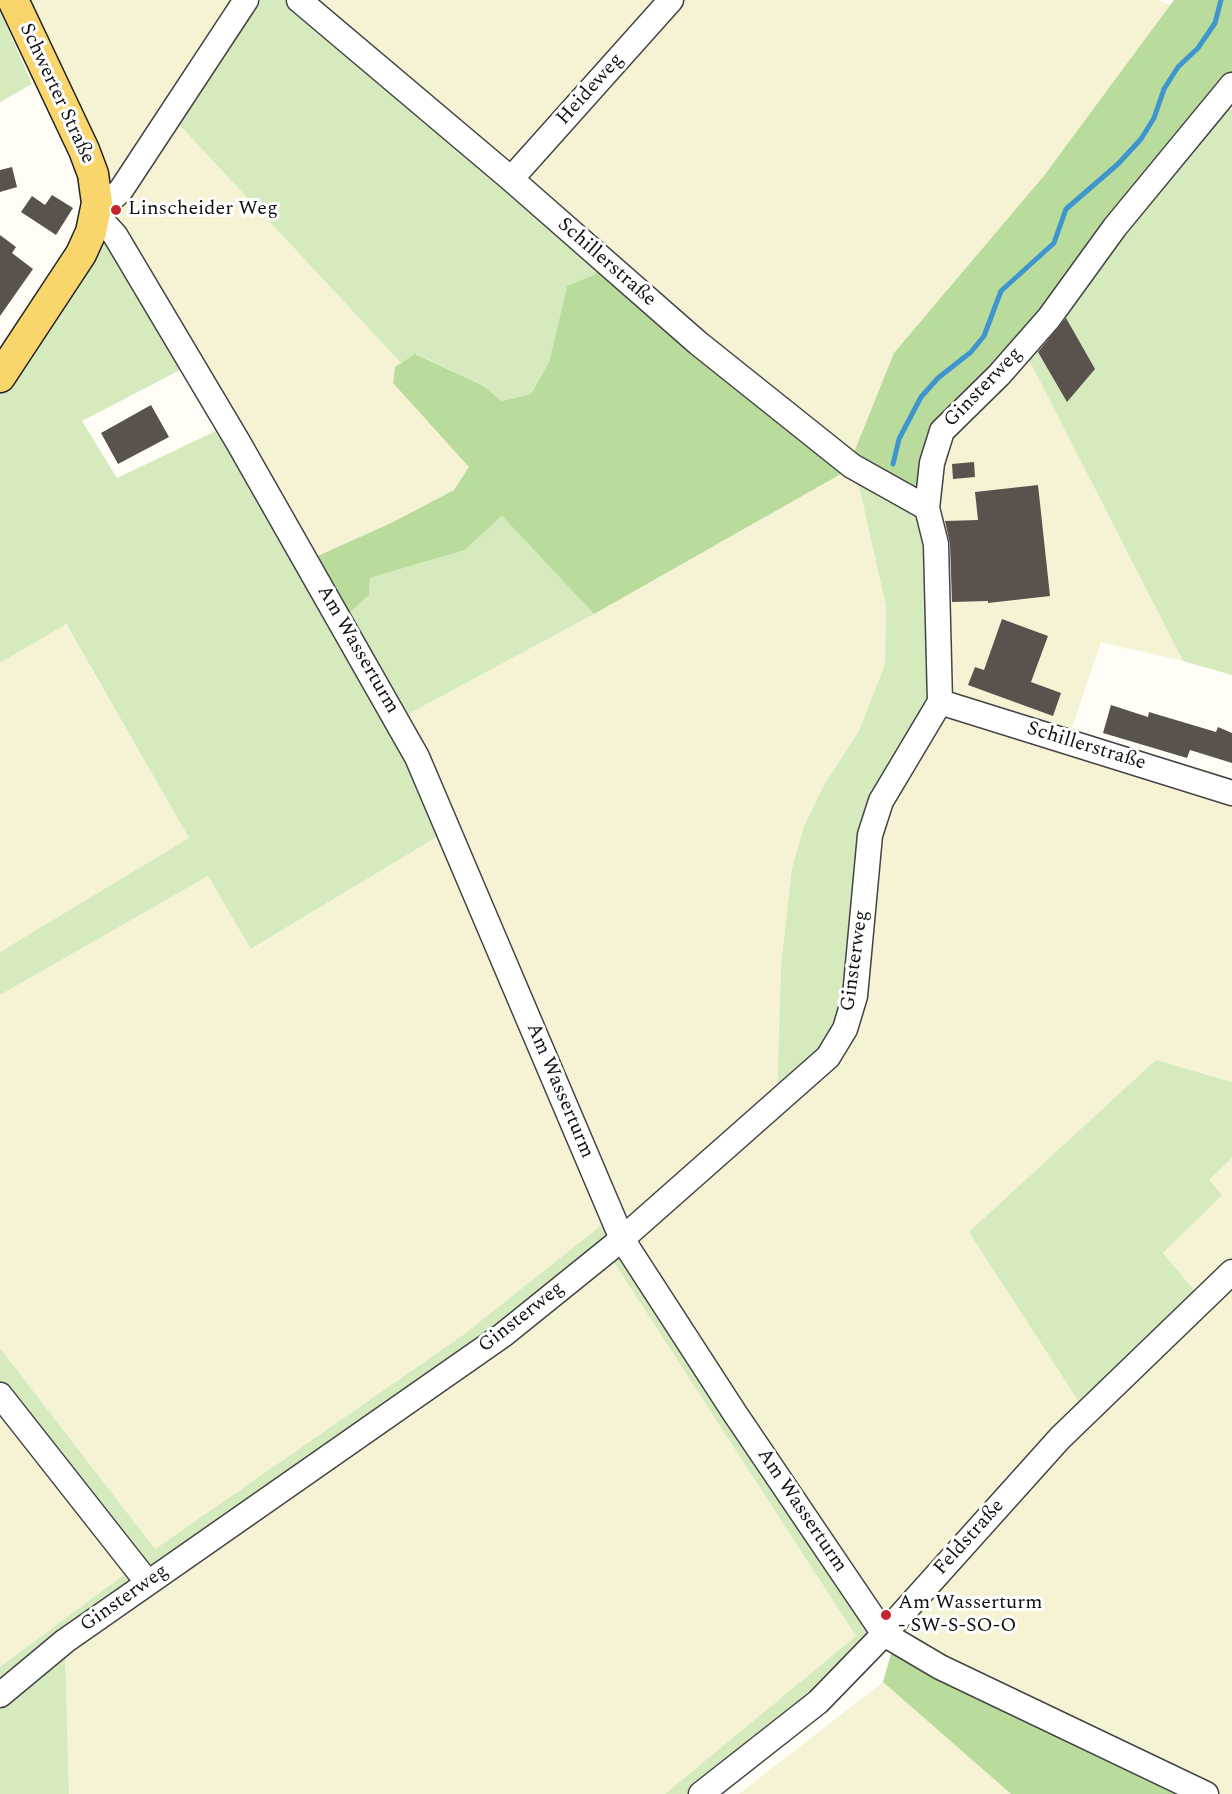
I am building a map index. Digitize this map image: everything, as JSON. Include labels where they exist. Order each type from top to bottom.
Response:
[{"type":"main road","name":"Schwerter Straße","points":[[0,378],[81,254],[96,214],[93,174],[84,150],[13,0]]},
{"type":"street","points":[[96,214],[121,190],[246,0]]},
{"type":"street","name":"Schillerstraße","points":[[299,0],[511,179],[698,344],[852,466],[927,508]]},
{"type":"street","name":"Heideweg","points":[[511,179],[672,0]]},
{"type":"street","name":"Ginsterweg","points":[[0,1695],[65,1641],[503,1335],[622,1239],[828,1057],[845,1029],[855,996],[870,835],[881,801],[940,702],[936,544],[927,508],[932,463],[942,431],[999,375],[1049,318],[1115,227],[1228,97]]},
{"type":"street","name":"Am Wasserturm","points":[[96,214],[115,235],[238,442],[417,757],[622,1239],[741,1422],[884,1634],[940,1667],[1206,1794]]},
{"type":"street","name":"Schillerstraße","points":[[940,702],[1232,793]]},
{"type":"street","name":"Feldstraße","points":[[701,1794],[818,1702],[884,1634],[1060,1438],[1232,1272]]},
{"type":"street","points":[[0,1395],[148,1583]]},
{"type":"shaded area","points":[[23,0],[237,0],[115,184],[101,169]]},
{"type":"shaded area","points":[[305,0],[668,0],[511,173]]},
{"type":"shaded area","points":[[676,0],[1160,0],[1171,6],[1043,177],[851,460],[517,179]]},
{"type":"shaded area","points":[[173,118],[401,363],[395,367],[393,383],[470,467],[454,490],[391,523],[311,559],[109,219]]},
{"type":"shaded area","points":[[1024,350],[1183,661],[1101,642],[1068,739],[944,700],[934,464],[944,433]]},
{"type":"shaded area","points":[[848,470],[854,472],[861,495],[886,606],[885,664],[859,731],[824,785],[804,826],[792,868],[781,966],[777,1096],[632,1216],[618,1210],[399,719],[594,614]]},
{"type":"shaded area","points":[[65,624],[190,839],[0,952],[0,663]]},
{"type":"shaded area","points":[[949,716],[1232,800],[1232,1082],[1156,1060],[1083,1408],[892,1613],[884,1613],[875,1610],[634,1241],[832,1057],[888,803],[943,720]]},
{"type":"shaded area","points":[[445,832],[609,1219],[463,1335],[155,1549],[0,1348],[0,995],[208,876],[252,949]]},
{"type":"shaded area","points":[[1232,1158],[1232,1263],[1199,1296],[1163,1253],[1222,1195],[1208,1180]]},
{"type":"shaded area","points":[[610,1256],[857,1637],[665,1794],[69,1794],[65,1641]]},
{"type":"shaded area","points":[[1232,1272],[1232,1794],[1217,1794],[905,1640],[900,1626]]},
{"type":"shaded area","points":[[0,1403],[129,1571],[0,1667]]},
{"type":"shaded area","points":[[883,1682],[1011,1794],[739,1794]]},
{"type":"green space","points":[[251,0],[291,0],[604,264],[594,275],[567,286],[549,362],[531,394],[502,401],[482,385],[416,354],[401,363],[173,118]]},
{"type":"green space","points":[[1174,0],[1232,0],[1232,78],[1114,224],[940,429],[924,501],[851,460],[894,353],[1043,177]]},
{"type":"green space","points":[[0,11],[32,84],[0,102]]},
{"type":"green space","points":[[1220,103],[1232,110],[1232,675],[1183,661],[1024,350]]},
{"type":"green space","points":[[104,229],[184,368],[82,421],[117,478],[220,429],[445,832],[251,949],[208,876],[0,995],[0,952],[189,838],[66,624],[0,663],[0,389]]},
{"type":"green space","points":[[604,264],[848,470],[594,614],[502,516],[465,550],[370,578],[369,595],[344,618],[311,559],[391,523],[454,490],[469,467],[393,383],[395,367],[415,354],[482,385],[502,401],[531,394],[549,362],[567,286],[594,275]]},
{"type":"green space","points":[[854,472],[925,512],[934,702],[897,765],[838,1031],[777,1096],[781,966],[792,868],[804,826],[824,785],[859,731],[885,664],[886,606]]},
{"type":"green space","points":[[502,516],[594,614],[399,719],[344,618],[369,595],[370,578],[465,550]]},
{"type":"green space","points":[[1156,1060],[1232,1082],[1232,1158],[1209,1180],[1222,1195],[1163,1253],[1199,1296],[1083,1408],[969,1232]]},
{"type":"green space","points":[[609,1219],[612,1238],[503,1330],[150,1571],[0,1387],[0,1348],[155,1549],[463,1335]]},
{"type":"green space","points":[[618,1255],[626,1260],[871,1633],[813,1699],[691,1794],[665,1794],[856,1636],[610,1256]]},
{"type":"green space","points":[[129,1571],[133,1579],[0,1688],[0,1667]]},
{"type":"green space","points":[[65,1649],[69,1794],[0,1794],[0,1706]]},
{"type":"green space","points":[[891,1654],[1186,1794],[1011,1794],[883,1682]]},
{"type":"building","points":[[12,167],[17,187],[0,192],[0,170]]},
{"type":"building","points":[[52,195],[73,208],[56,235],[21,212],[32,196],[45,205]]},
{"type":"building","points":[[0,235],[16,247],[12,253],[33,269],[0,316]]},
{"type":"building","points":[[1066,318],[1095,369],[1067,402],[1038,352]]},
{"type":"building","points":[[151,405],[169,437],[118,464],[101,433]]},
{"type":"building","points":[[974,462],[975,477],[953,479],[952,464]]},
{"type":"building","points":[[1038,485],[1050,596],[988,603],[988,601],[952,602],[950,544],[945,521],[978,520],[975,492]]},
{"type":"building","points":[[1002,619],[1048,636],[1031,682],[1061,693],[1053,716],[968,685],[975,667],[984,670]]},
{"type":"building","points":[[1111,705],[1148,717],[1149,712],[1216,732],[1218,727],[1232,733],[1232,763],[1190,750],[1187,758],[1103,733]]},
{"type":"waterway","points":[[893,464],[899,439],[921,397],[938,378],[971,352],[984,336],[1001,291],[1054,243],[1066,209],[1118,164],[1141,139],[1154,118],[1164,89],[1178,67],[1198,48],[1215,23],[1221,0]]},
{"type":"place","name":"Linscheider Weg","points":[[116,210]]},
{"type":"place","name":"Am Wasserturm - SW-S-SO-O","points":[[886,1615]]}]
